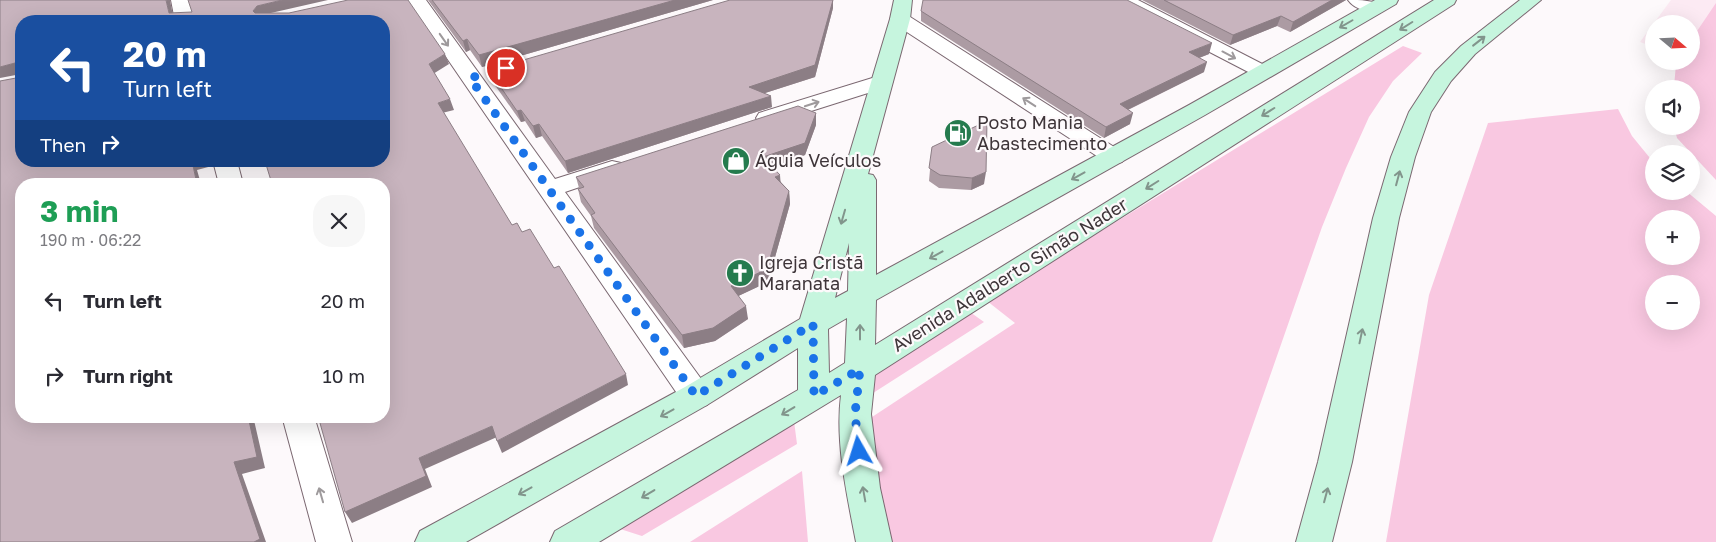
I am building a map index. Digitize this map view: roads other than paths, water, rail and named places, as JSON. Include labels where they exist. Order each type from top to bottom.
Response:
[{"type":"street","points":[[180,0],[184,15]]},
{"type":"street","points":[[416,0],[480,76],[549,189],[696,396]]},
{"type":"street","points":[[882,81],[885,17],[889,0]]},
{"type":"street","points":[[1124,0],[1263,72]]},
{"type":"street","name":"Avenida Adalberto Simão Nader","points":[[568,542],[860,369],[1447,0]]},
{"type":"street","points":[[1314,542],[1335,462],[1386,218],[1420,112],[1443,77],[1468,50],[1532,0]]},
{"type":"street","points":[[433,542],[696,396],[860,296],[1114,157],[1263,72],[1373,2]]},
{"type":"street","points":[[814,396],[813,324],[902,10],[1114,157]]},
{"type":"street","points":[[743,126],[882,81]]},
{"type":"street","points":[[865,136],[860,296],[860,369],[855,414],[863,488],[874,542]]},
{"type":"street","points":[[549,189],[632,162]]},
{"type":"street","points":[[300,423],[334,542]]},
{"type":"place","name":"Posto Mania Abastecimento","points":[[958,133]]},
{"type":"place","name":"Águia Veículos","points":[[736,161]]},
{"type":"place","name":"Igreja Cristã Maranata","points":[[740,273]]}]
